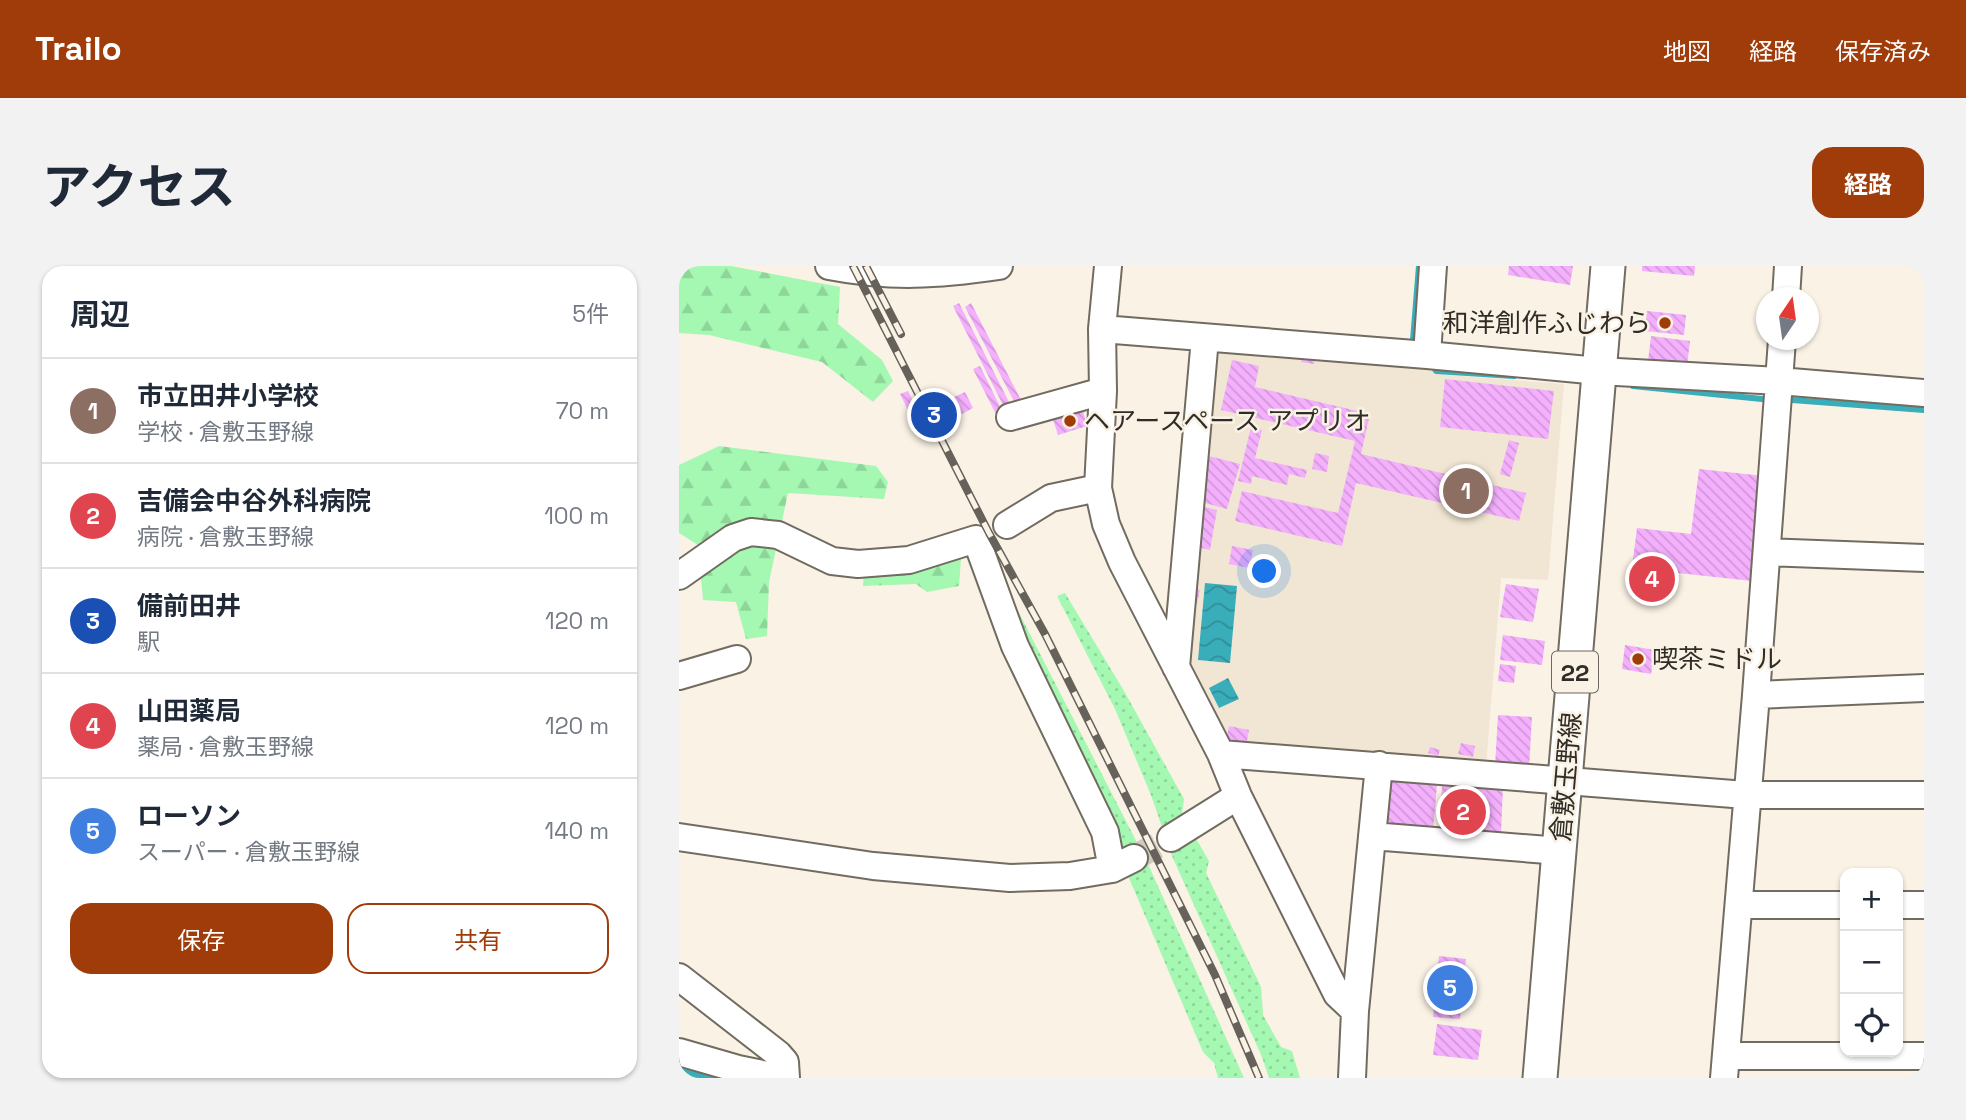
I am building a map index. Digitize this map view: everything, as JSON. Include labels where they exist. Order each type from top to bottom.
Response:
[{"type":"main road","name":"倉敷玉野線","points":[[1541,1078],[1608,266]]},
{"type":"street","points":[[829,266],[866,273],[999,266]]},
{"type":"street","points":[[1108,266],[1102,329],[1103,391],[1098,488],[1106,524],[1122,562],[1220,754],[1238,796],[1337,995],[1355,1011]]},
{"type":"street","points":[[1425,353],[1433,266]]},
{"type":"street","points":[[1787,287],[1788,266]]},
{"type":"street","points":[[1102,329],[1425,353],[1599,371],[1779,381],[1924,393]]},
{"type":"street","points":[[1176,668],[1205,338]]},
{"type":"street","points":[[1781,350],[1725,1067],[1924,1056]]},
{"type":"street","points":[[1010,417],[1103,391]]},
{"type":"street","points":[[1007,524],[1051,498],[1098,488]]},
{"type":"street","points":[[679,576],[733,538],[751,533],[778,535],[832,561],[858,564],[909,560],[976,539],[1015,646],[1105,832],[1123,863],[1070,876],[1010,878],[873,866],[679,837]]},
{"type":"street","points":[[1767,552],[1924,558]]},
{"type":"street","points":[[679,676],[737,659]]},
{"type":"street","points":[[1756,695],[1924,688]]},
{"type":"street","points":[[1220,754],[1747,795],[1924,795]]},
{"type":"street","points":[[1352,1078],[1355,1011],[1379,765]]},
{"type":"street","points":[[1171,838],[1238,796]]},
{"type":"street","points":[[1372,836],[1560,851]]},
{"type":"street","points":[[1739,905],[1840,905]]},
{"type":"street","points":[[1903,905],[1924,905]]},
{"type":"street","points":[[679,976],[778,1054],[785,1062],[784,1078],[738,1069],[679,1052]]},
{"type":"shaded area","points":[[1220,346],[1425,364],[1436,374],[1564,384],[1548,580],[1501,578],[1486,767],[1232,747],[1184,667],[1209,355]]},
{"type":"green space","points":[[679,266],[731,266],[840,287],[838,324],[882,360],[893,381],[873,402],[822,362],[709,335],[679,333]]},
{"type":"green space","points":[[719,446],[876,466],[888,482],[884,499],[788,493],[769,582],[767,636],[746,639],[736,602],[703,600],[698,545],[679,533],[679,465]]},
{"type":"green space","points":[[962,545],[959,586],[927,592],[916,584],[863,586],[864,570]]},
{"type":"green space","points":[[999,574],[1148,864],[1244,1078],[1218,1078],[1214,1063],[1203,1052],[1126,871],[1116,860],[1038,681]]},
{"type":"green space","points":[[1065,593],[1184,799],[1181,822],[1195,837],[1209,861],[1206,873],[1261,987],[1263,1015],[1281,1047],[1292,1051],[1300,1078],[1269,1078],[1172,856],[1151,795],[1115,709],[1057,596]]},
{"type":"water","points":[[1205,583],[1237,586],[1230,663],[1198,660]]},
{"type":"water","points":[[1228,678],[1239,699],[1219,708],[1209,688]]},
{"type":"building","points":[[1509,266],[1573,266],[1570,285],[1508,275]]},
{"type":"building","points":[[1642,266],[1695,266],[1694,276],[1642,271]]},
{"type":"building","points":[[959,303],[1012,408],[1006,411],[953,306]]},
{"type":"building","points":[[971,303],[1022,402],[1016,405],[965,307]]},
{"type":"building","name":"和洋創作ふじわら","points":[[1647,311],[1686,315],[1684,335],[1645,331]]},
{"type":"building","points":[[1651,336],[1690,341],[1687,366],[1648,361]]},
{"type":"building","points":[[1302,354],[1315,356],[1314,364],[1301,362]]},
{"type":"building","points":[[1232,360],[1259,366],[1255,387],[1370,414],[1361,454],[1526,493],[1519,521],[1356,483],[1342,546],[1235,521],[1242,491],[1338,513],[1355,441],[1221,410]]},
{"type":"building","points":[[980,366],[1007,421],[1001,424],[973,369]]},
{"type":"building","points":[[1445,379],[1554,391],[1548,439],[1440,427]]},
{"type":"building","points":[[908,391],[916,407],[908,410],[900,394]]},
{"type":"building","points":[[965,392],[973,408],[962,414],[954,397]]},
{"type":"building","points":[[953,398],[957,406],[951,409],[948,401]]},
{"type":"building","name":"ヘアースペース アプリオ","points":[[1082,407],[1087,426],[1058,435],[1052,416]]},
{"type":"building","points":[[1251,427],[1262,430],[1255,458],[1307,470],[1305,478],[1289,474],[1287,485],[1252,476],[1251,484],[1238,481]]},
{"type":"building","points":[[1509,440],[1519,443],[1510,477],[1500,474]]},
{"type":"building","points":[[1315,453],[1329,456],[1327,472],[1312,469]]},
{"type":"building","points":[[1209,456],[1240,464],[1227,509],[1198,501]]},
{"type":"building","points":[[1699,469],[1764,476],[1752,581],[1632,568],[1637,528],[1691,534]]},
{"type":"building","points":[[1201,506],[1217,510],[1210,550],[1193,546]]},
{"type":"building","points":[[1232,546],[1253,550],[1249,568],[1229,564]]},
{"type":"building","points":[[1642,571],[1664,574],[1663,586],[1640,583]]},
{"type":"building","points":[[1506,584],[1539,589],[1533,622],[1500,617]]},
{"type":"building","points":[[1195,588],[1200,590],[1197,604],[1191,603]]},
{"type":"building","points":[[1503,635],[1545,641],[1542,665],[1500,660]]},
{"type":"building","name":"喫茶ミドル","points":[[1625,645],[1655,650],[1651,674],[1622,669]]},
{"type":"building","points":[[1500,664],[1516,666],[1514,683],[1498,681]]},
{"type":"building","points":[[1498,715],[1532,717],[1529,769],[1495,766]]},
{"type":"building","points":[[1229,726],[1249,730],[1246,746],[1226,743]]},
{"type":"building","points":[[1461,743],[1475,746],[1473,757],[1458,754]]},
{"type":"building","points":[[1430,747],[1440,750],[1438,756],[1428,753]]},
{"type":"building","points":[[1386,781],[1437,785],[1433,830],[1383,826]]},
{"type":"building","points":[[1442,785],[1503,788],[1501,833],[1440,830]]},
{"type":"building","points":[[1439,956],[1466,959],[1460,1019],[1433,1017]]},
{"type":"building","points":[[1437,1024],[1482,1030],[1478,1060],[1433,1055]]},
{"type":"waterway","points":[[1418,346],[1413,340],[1419,266]]},
{"type":"waterway","points":[[1431,363],[1436,371],[1514,376]]},
{"type":"waterway","points":[[1633,386],[1762,399]]},
{"type":"waterway","points":[[1792,400],[1924,410]]},
{"type":"waterway","points":[[679,1067],[714,1078]]},
{"type":"tunnel","points":[[1134,858],[1171,838]]},
{"type":"railway","points":[[853,266],[989,533],[1045,634],[1215,975],[1259,1078]]},
{"type":"railway","points":[[866,266],[901,334]]},
{"type":"place","name":"和洋創作ふじわら","points":[[1665,323]]},
{"type":"place","name":"備前田井","points":[[934,415]]},
{"type":"place","name":"ヘアースペース アプリオ","points":[[1070,421]]},
{"type":"place","name":"市立田井小学校","points":[[1466,491]]},
{"type":"place","name":"山田薬局","points":[[1652,579]]},
{"type":"place","name":"喫茶ミドル","points":[[1638,659]]},
{"type":"place","name":"吉備会中谷外科病院","points":[[1463,812]]},
{"type":"place","name":"ローソン","points":[[1450,988]]}]
